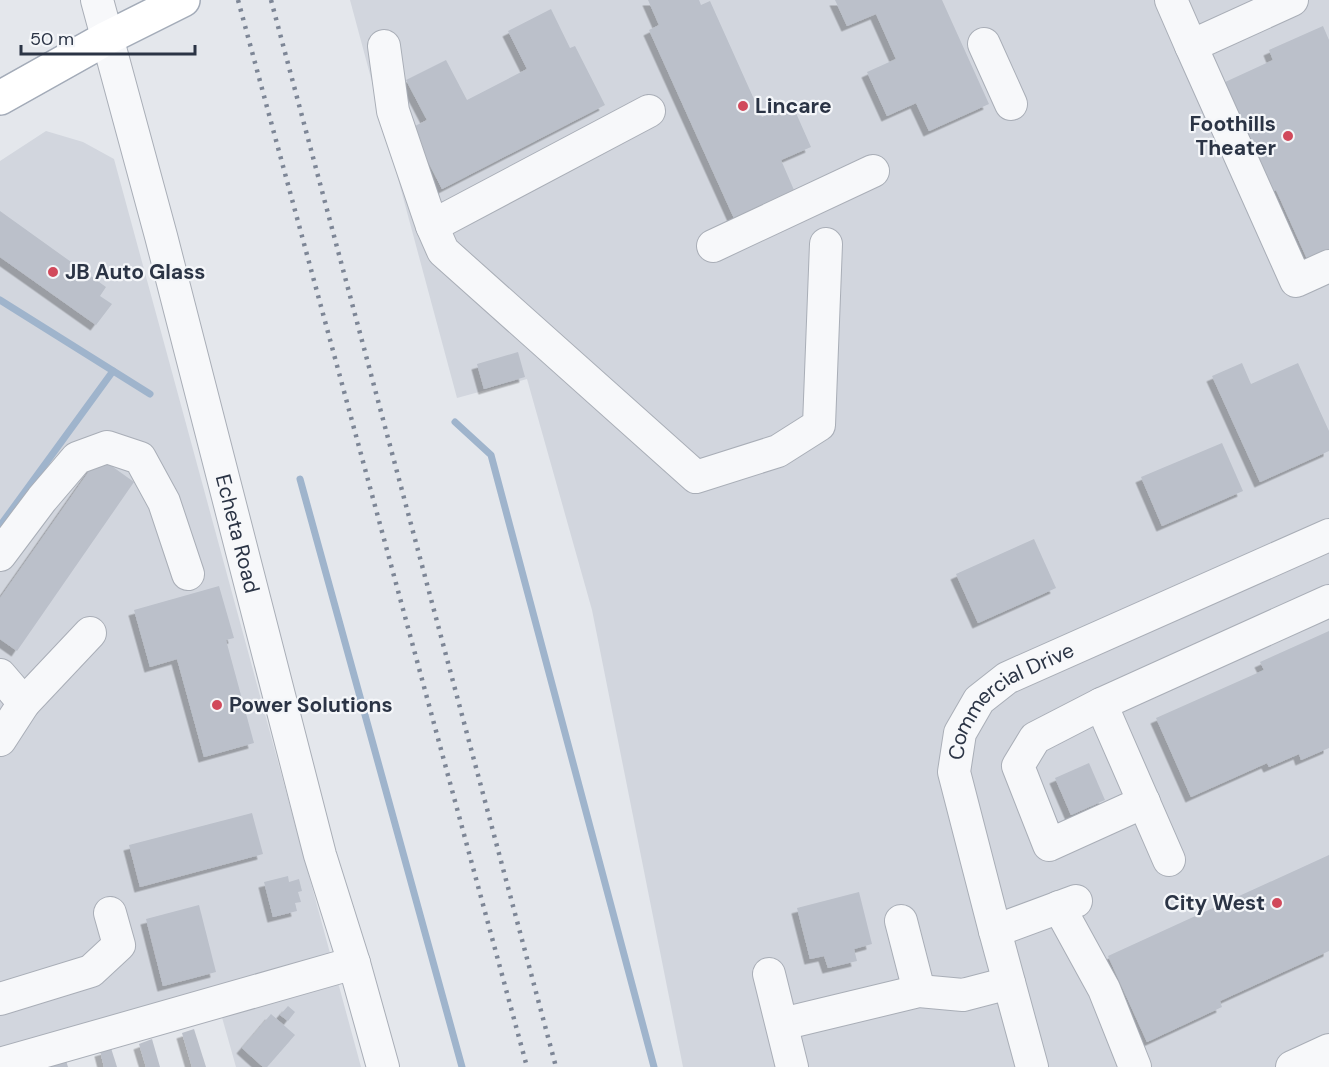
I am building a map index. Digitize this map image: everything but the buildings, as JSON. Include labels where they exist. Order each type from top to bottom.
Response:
[{"type":"main road","points":[[0,98],[107,38],[183,0]]},
{"type":"street","name":"Echeta Road","points":[[97,0],[164,247],[320,855],[354,963],[383,1067]]},
{"type":"street","points":[[1171,0],[1296,281],[1329,266]]},
{"type":"street","points":[[1191,46],[1292,0]]},
{"type":"street","points":[[984,44],[1011,104]]},
{"type":"street","points":[[384,46],[393,111],[432,226],[443,250],[696,477],[778,451],[819,425],[826,244]]},
{"type":"street","points":[[432,226],[649,111]]},
{"type":"street","points":[[713,246],[873,171]]},
{"type":"street","points":[[0,555],[42,499],[77,458],[107,447],[140,458],[164,502],[188,574]]},
{"type":"street","name":"Commercial Drive","points":[[1032,1067],[954,772],[960,733],[979,700],[1007,678],[1329,535]]},
{"type":"street","points":[[1144,802],[1049,845],[1018,766],[1035,738],[1101,704],[1329,601]]},
{"type":"street","points":[[0,740],[24,703],[90,633]]},
{"type":"street","points":[[0,675],[24,703]]},
{"type":"street","points":[[1101,704],[1169,860]]},
{"type":"street","points":[[995,931],[1068,911],[1104,989],[1131,1058]]},
{"type":"street","points":[[0,999],[92,971],[118,945],[110,913]]},
{"type":"street","points":[[901,921],[919,991]]},
{"type":"street","points":[[2,1065],[354,963]]},
{"type":"street","points":[[769,974],[792,1067]]},
{"type":"street","points":[[782,1024],[919,991],[963,995],[1009,983]]},
{"type":"street","points":[[1292,1067],[1329,1050]]},
{"type":"shaded area","points":[[350,0],[1329,0],[1329,1067],[683,1067],[592,610],[527,379],[457,398]]},
{"type":"shaded area","points":[[46,131],[83,142],[114,159],[361,1067],[236,1067],[214,989],[0,1050],[0,161]]},
{"type":"waterway","points":[[0,300],[150,394]]},
{"type":"waterway","points":[[0,526],[113,371]]},
{"type":"waterway","points":[[455,422],[491,455],[654,1067]]},
{"type":"waterway","points":[[300,479],[462,1067]]},
{"type":"railway","points":[[238,0],[527,1067]]},
{"type":"railway","points":[[271,0],[556,1067]]},
{"type":"place","name":"Lincare","points":[[743,106]]},
{"type":"place","name":"Foothills Theater","points":[[1288,136]]},
{"type":"place","name":"JB Auto Glass","points":[[53,272]]},
{"type":"place","name":"Power Solutions","points":[[217,705]]},
{"type":"place","name":"City West","points":[[1277,903]]}]
